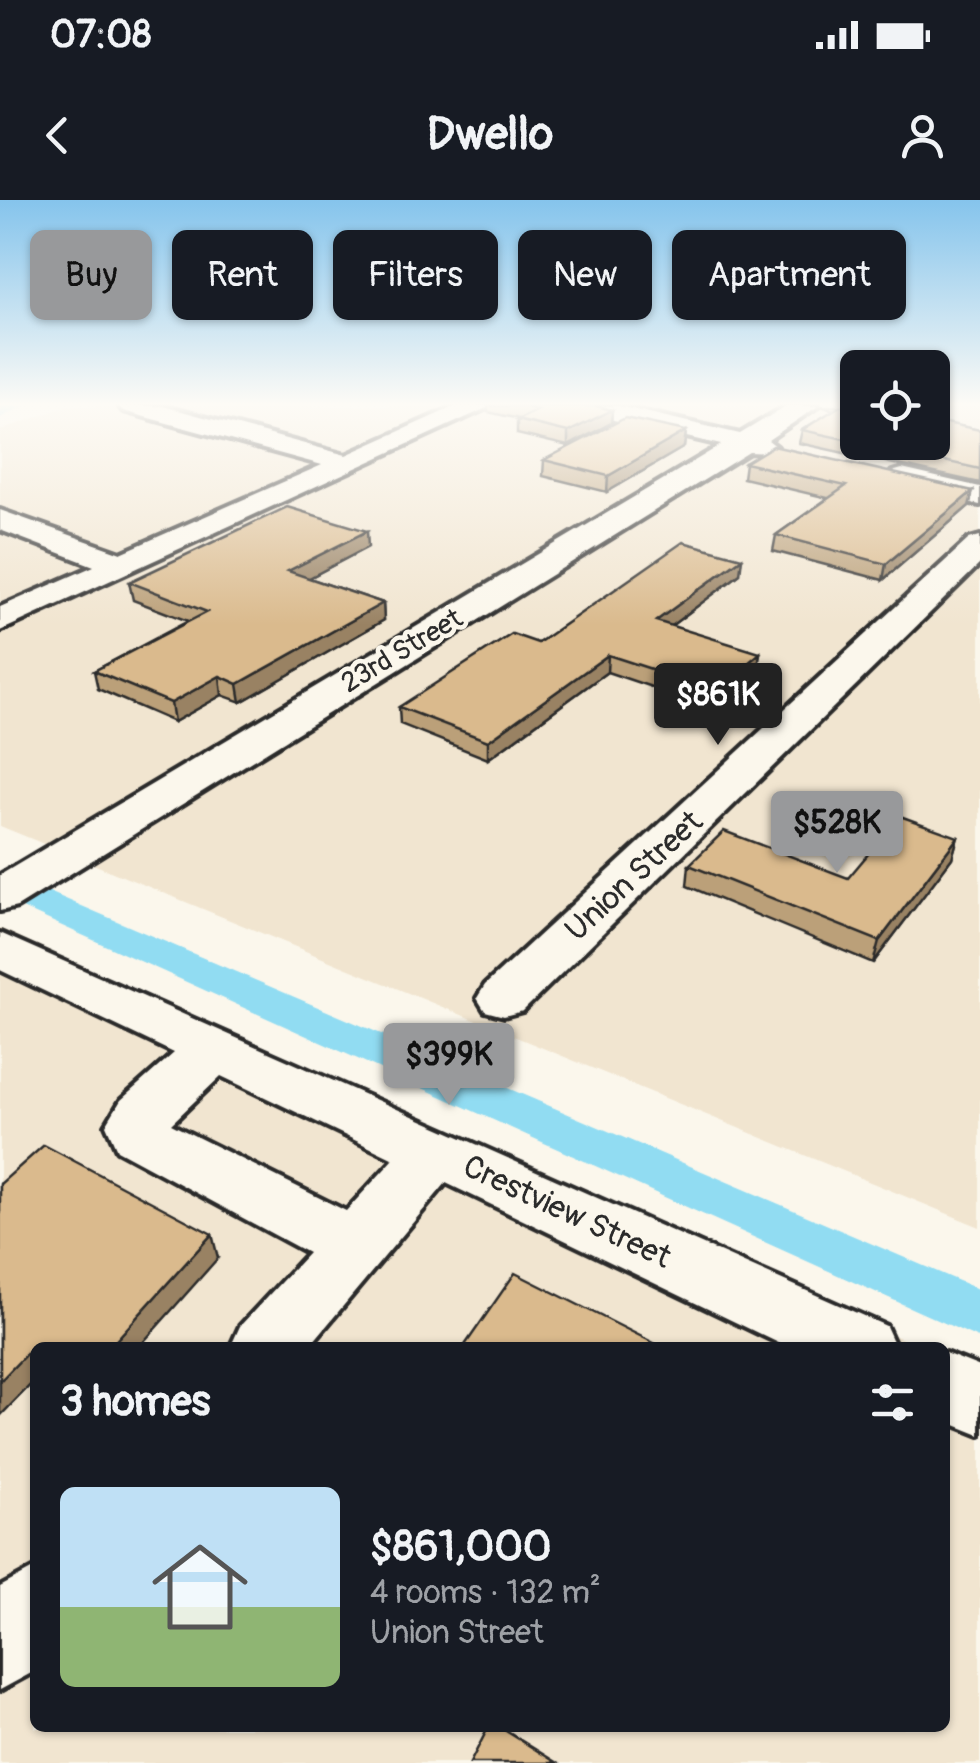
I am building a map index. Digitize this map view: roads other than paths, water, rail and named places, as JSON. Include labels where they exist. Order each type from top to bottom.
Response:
[{"type":"street","points":[[0,620],[315,479]]},
{"type":"street","name":"23rd Street","points":[[0,896],[685,479]]},
{"type":"street","points":[[903,479],[980,496]]},
{"type":"street","points":[[0,520],[122,565]]},
{"type":"street","name":"Union Street","points":[[504,998],[980,546]]},
{"type":"street","name":"Crestview Street","points":[[0,950],[848,1342]]},
{"type":"street","points":[[214,1049],[142,1116],[136,1125],[138,1134],[354,1246]]},
{"type":"street","points":[[269,1342],[436,1152]]},
{"type":"street","points":[[950,1388],[980,1402]]},
{"type":"street","points":[[0,1648],[30,1615]]},
{"type":"waterway","points":[[0,883],[980,1315]]}]
